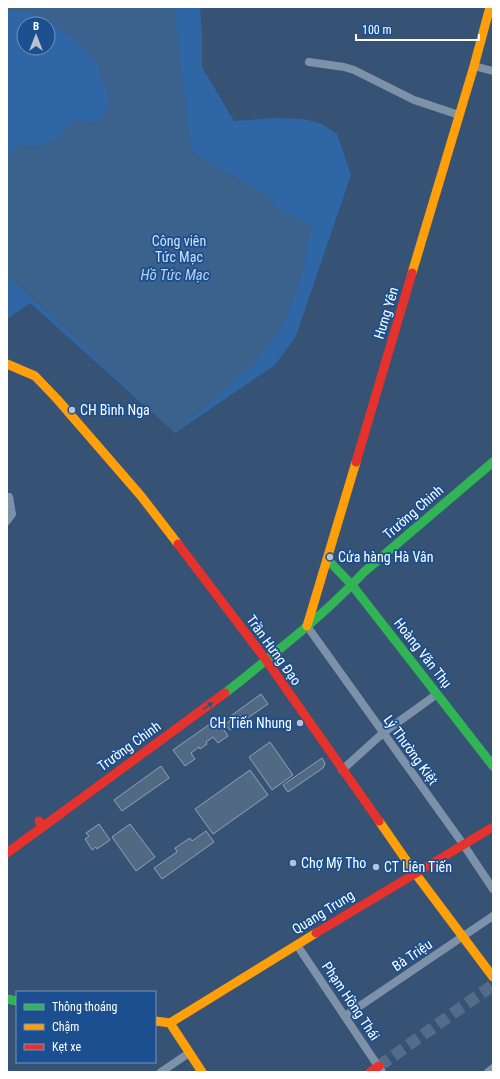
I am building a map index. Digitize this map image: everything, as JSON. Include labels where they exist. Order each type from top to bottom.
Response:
[{"type":"main road","name":"Hưng Yên","points":[[307,626],[474,66],[490,7]]},
{"type":"main road","name":"Trần Hưng Đạo","points":[[7,364],[35,376],[57,399],[140,496],[266,660],[415,873],[493,977]]},
{"type":"main road","name":"Trường Chinh","points":[[456,498],[493,462]]},
{"type":"main road","name":"Trường Chinh","points":[[7,853],[41,824],[241,672],[266,660],[307,626],[364,572],[456,498],[493,472]]},
{"type":"main road","name":"Hoàng Văn Thụ","points":[[326,560],[352,585],[493,766]]},
{"type":"main road","name":"Trường Chinh","points":[[7,845],[41,824]]},
{"type":"main road","name":"Quang Trung","points":[[170,1023],[493,827]]},
{"type":"main road","points":[[156,1021],[170,1023],[202,1072]]},
{"type":"main road","points":[[370,1072],[380,1069]]},
{"type":"street","points":[[309,62],[344,67],[354,70],[414,100],[459,115]]},
{"type":"street","points":[[474,66],[493,71]]},
{"type":"street","points":[[7,520],[12,514],[9,497]]},
{"type":"street","name":"Lý Thường Kiệt","points":[[307,626],[463,844],[493,889]]},
{"type":"street","points":[[342,770],[383,733],[437,694]]},
{"type":"street","name":"Bà Triệu","points":[[345,1016],[493,916]]},
{"type":"street","name":"Phạm Hồng Thái","points":[[297,945],[380,1069]]},
{"type":"street","points":[[161,1072],[189,1053]]},
{"type":"street","points":[[488,1072],[493,1068]]},
{"type":"green space","name":"Hồ Tức Mạc","points":[[7,7],[200,7],[202,67],[234,121],[275,118],[304,119],[322,124],[337,134],[351,175],[296,336],[275,365],[175,433],[30,303],[7,319]]},
{"type":"water","name":"Hồ Tức Mạc","points":[[7,7],[174,7],[192,152],[269,197],[275,207],[312,225],[302,275],[284,324],[252,366],[175,433],[19,286],[7,278],[7,159],[18,144],[32,147],[56,139],[74,120],[100,122],[109,100],[97,64],[76,41],[56,26],[56,16],[38,16],[28,11],[7,11]]},
{"type":"building","points":[[261,694],[268,704],[230,730],[225,724],[230,721],[228,718]]},
{"type":"building","points":[[217,719],[228,736],[218,743],[213,737],[206,742],[207,744],[200,749],[199,747],[191,753],[195,759],[185,766],[173,750]]},
{"type":"building","points":[[270,742],[293,775],[272,790],[249,757]]},
{"type":"building","points":[[322,758],[325,763],[323,768],[288,792],[283,785]]},
{"type":"building","points":[[161,766],[169,778],[122,811],[114,800]]},
{"type":"building","points":[[250,770],[268,795],[213,834],[195,809]]},
{"type":"building","points":[[99,824],[110,840],[97,849],[96,847],[92,850],[85,839],[89,836],[86,833]]},
{"type":"building","points":[[130,824],[155,857],[136,871],[112,837]]},
{"type":"building","points":[[206,831],[214,842],[162,879],[154,868],[177,852],[175,848],[190,838],[192,841]]},
{"type":"tunnel","points":[[379,1066],[493,985]]},
{"type":"traffic: fast","points":[[225,693],[307,626],[364,572],[493,462]]},
{"type":"traffic: fast","points":[[327,559],[352,585],[493,766]]},
{"type":"traffic: fast","points":[[7,999],[16,1001]]},
{"type":"traffic: slow","points":[[412,273],[474,66],[490,7]]},
{"type":"traffic: slow","points":[[7,364],[35,376],[57,399],[141,496],[178,544]]},
{"type":"traffic: slow","points":[[307,626],[356,462]]},
{"type":"traffic: slow","points":[[379,821],[415,873],[493,977]]},
{"type":"traffic: slow","points":[[170,1023],[316,933]]},
{"type":"traffic: slow","points":[[156,1021],[170,1023]]},
{"type":"traffic: slow","points":[[170,1023],[202,1072]]},
{"type":"traffic: jam","points":[[356,462],[412,273]]},
{"type":"traffic: jam","points":[[178,544],[266,660],[379,821]]},
{"type":"traffic: jam","points":[[7,853],[225,693]]},
{"type":"traffic: jam","points":[[39,821],[43,827]]},
{"type":"traffic: jam","points":[[316,933],[493,827]]},
{"type":"traffic: jam","points":[[370,1072],[379,1066]]},
{"type":"place","name":"CH Bình Nga","points":[[72,410]]},
{"type":"place","name":"Cửa hàng Hà Vân","points":[[330,557]]},
{"type":"place","name":"CH Tiến Nhung","points":[[300,723]]},
{"type":"place","name":"Chợ Mỹ Tho","points":[[293,863]]},
{"type":"place","name":"CT Liên Tiến","points":[[376,867]]},
{"type":"park label","name":"Công viên Tức Mạc","points":[[179,250]]}]
